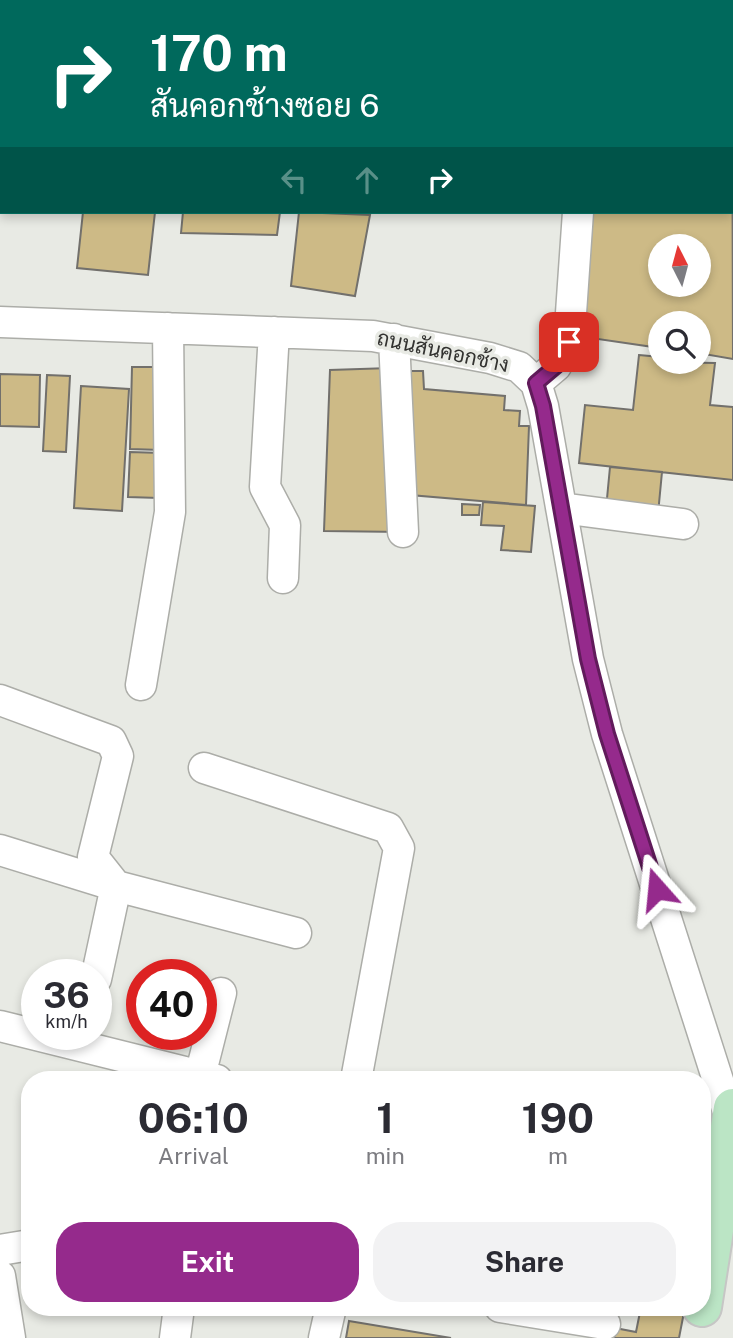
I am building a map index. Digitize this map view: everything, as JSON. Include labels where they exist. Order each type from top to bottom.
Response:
[{"type":"main road","points":[[711,1227],[724,1111]]},
{"type":"main road","points":[[697,1338],[701,1316]]},
{"type":"street","points":[[536,383],[556,366],[569,342],[578,214]]},
{"type":"street","name":"ถนนสันคอกช้าง","points":[[0,322],[373,336],[490,358],[519,367],[536,383],[543,406],[588,659],[607,734],[724,1111]]},
{"type":"street","points":[[141,685],[170,512],[168,328]]},
{"type":"street","points":[[274,332],[265,487],[285,525],[283,578]]},
{"type":"street","points":[[394,340],[403,531]]},
{"type":"street","points":[[561,508],[683,524]]},
{"type":"street","points":[[0,700],[111,741],[118,755],[93,857],[117,886]]},
{"type":"street","points":[[204,768],[388,828],[399,848],[358,1071]]},
{"type":"street","points":[[0,850],[117,886],[296,933]]},
{"type":"street","points":[[101,959],[117,886]]},
{"type":"street","points":[[209,1071],[221,993]]},
{"type":"street","points":[[0,1026],[21,1030]]},
{"type":"street","points":[[100,1050],[133,1070]]},
{"type":"street","points":[[0,1250],[21,1246]]},
{"type":"street","points":[[0,1276],[10,1338]]},
{"type":"street","points":[[175,1338],[178,1316]]},
{"type":"street","points":[[324,1338],[329,1316]]},
{"type":"street","points":[[556,1316],[605,1324]]},
{"type":"building","points":[[83,214],[155,214],[148,275],[77,268]]},
{"type":"building","points":[[183,214],[280,214],[277,235],[181,233]]},
{"type":"building","points":[[299,214],[370,215],[355,296],[291,286]]},
{"type":"building","points":[[591,214],[733,214],[733,359],[711,355],[711,311],[648,311],[648,346],[584,337]]},
{"type":"building","points":[[639,355],[648,356],[648,374],[711,374],[711,363],[715,363],[710,405],[733,407],[733,480],[579,463],[585,405],[633,410]]},
{"type":"building","points":[[132,367],[163,367],[161,450],[130,449]]},
{"type":"building","points":[[390,368],[403,532],[324,531],[330,370]]},
{"type":"building","points":[[406,371],[423,371],[424,389],[505,396],[504,410],[520,411],[519,426],[529,426],[526,505],[410,495]]},
{"type":"building","points":[[0,374],[40,375],[39,427],[0,426]]},
{"type":"building","points":[[47,375],[70,376],[66,452],[43,451]]},
{"type":"building","points":[[81,386],[129,389],[122,511],[74,508]]},
{"type":"building","points":[[130,452],[161,453],[159,498],[128,497]]},
{"type":"building","points":[[610,467],[662,472],[658,514],[606,509]]},
{"type":"building","points":[[483,502],[535,506],[531,552],[501,550],[504,526],[481,525]]},
{"type":"building","points":[[462,504],[480,505],[479,515],[462,515]]},
{"type":"building","points":[[639,1316],[683,1316],[679,1338],[614,1338],[615,1328],[636,1332]]},
{"type":"building","points":[[349,1321],[451,1338],[346,1338]]},
{"type":"route","points":[[569,342],[556,366],[536,383],[543,406],[588,659],[607,734],[657,889]]}]
